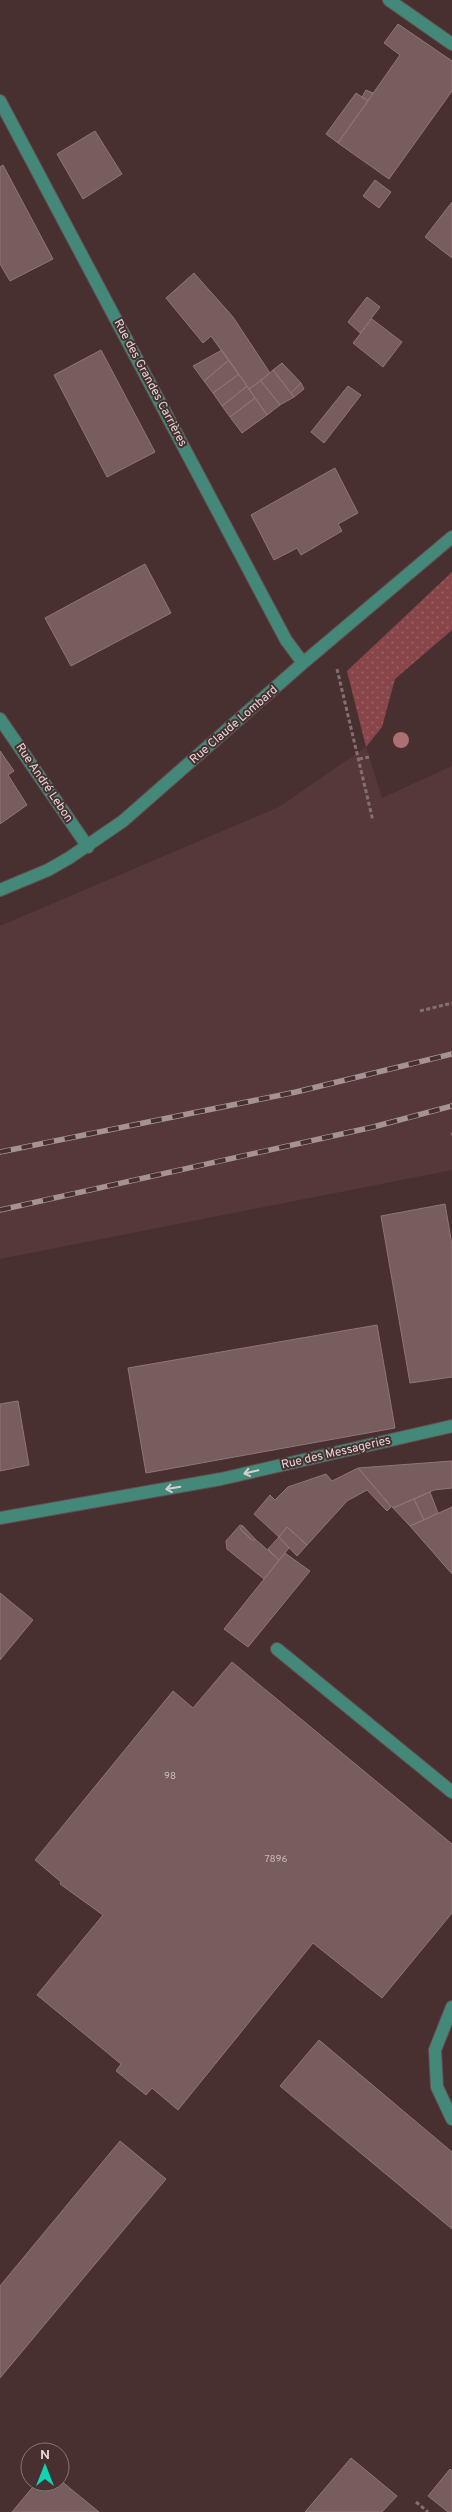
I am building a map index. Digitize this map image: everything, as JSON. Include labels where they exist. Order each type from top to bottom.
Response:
[{"type":"street","points":[[388,0],[452,44]]},
{"type":"street","name":"Rue des Grandes Carrières","points":[[0,101],[286,640],[303,663]]},
{"type":"street","name":"Rue Claude Lombard","points":[[0,890],[48,870],[88,847],[122,821],[303,663],[452,537]]},
{"type":"street","name":"Rue André Lebon","points":[[0,719],[88,847]]},
{"type":"street","name":"Rue des Messageries","points":[[0,1518],[221,1479],[452,1426]]},
{"type":"street","points":[[277,1649],[452,1792]]},
{"type":"street","points":[[452,2007],[435,2050],[437,2087],[452,2119]]},
{"type":"path","points":[[336,666],[373,821]]},
{"type":"path","points":[[359,759],[369,757]]},
{"type":"path","points":[[420,1011],[452,1003]]},
{"type":"path","points":[[416,2502],[428,2512]]},
{"type":"shaded area","points":[[452,572],[452,630],[395,679],[382,727],[366,747],[347,671]]},
{"type":"shaded area","points":[[366,747],[382,798],[452,766],[452,1170],[0,1259],[0,926],[279,807]]},
{"type":"building","points":[[398,24],[452,61],[452,91],[389,179],[338,143],[400,55],[384,43]]},
{"type":"building","points":[[366,90],[373,93],[368,101],[362,97]]},
{"type":"building","points":[[356,93],[368,101],[338,143],[326,134]]},
{"type":"building","points":[[95,131],[122,174],[83,199],[57,154]]},
{"type":"building","points":[[3,165],[53,259],[10,281],[0,264],[0,167]]},
{"type":"building","points":[[375,180],[391,192],[379,208],[363,196]]},
{"type":"building","points":[[452,202],[452,258],[425,237]]},
{"type":"building","points":[[194,273],[233,317],[270,373],[249,389],[211,336],[203,343],[166,298]]},
{"type":"building","points":[[367,297],[380,307],[360,333],[348,322]]},
{"type":"building","points":[[372,319],[402,342],[383,367],[353,343]]},
{"type":"building","points":[[101,350],[155,452],[107,477],[54,375]]},
{"type":"building","points":[[222,350],[229,360],[204,381],[193,366]]},
{"type":"building","points":[[229,360],[239,374],[213,393],[204,381]]},
{"type":"building","points":[[282,363],[301,383],[291,393],[273,370]]},
{"type":"building","points":[[273,370],[294,397],[280,405],[261,381]]},
{"type":"building","points":[[239,374],[247,386],[222,406],[213,393]]},
{"type":"building","points":[[261,381],[280,405],[267,415],[249,389]]},
{"type":"building","points":[[301,383],[304,389],[294,397],[291,393]]},
{"type":"building","points":[[247,386],[255,398],[230,417],[222,406]]},
{"type":"building","points":[[348,386],[361,395],[324,443],[311,432]]},
{"type":"building","points":[[255,398],[267,415],[242,433],[230,417]]},
{"type":"building","points":[[335,468],[358,513],[338,524],[342,531],[301,555],[297,548],[274,560],[251,515]]},
{"type":"building","points":[[145,564],[171,613],[71,666],[45,618]]},
{"type":"building","points":[[0,751],[14,771],[8,775],[27,805],[0,824]]},
{"type":"building","points":[[445,1204],[452,1245],[452,1377],[410,1383],[381,1216]]},
{"type":"building","points":[[377,1325],[395,1428],[146,1473],[128,1368]]},
{"type":"building","points":[[18,1401],[29,1465],[0,1471],[0,1404]]},
{"type":"building","points":[[452,1461],[452,1488],[434,1490],[393,1508],[358,1468]]},
{"type":"building","points":[[358,1468],[391,1507],[387,1511],[367,1490],[347,1501],[307,1545],[287,1527],[279,1537],[254,1514],[270,1495],[275,1500],[288,1487],[326,1474],[332,1481]]},
{"type":"building","points":[[430,1492],[438,1513],[424,1520],[414,1499]]},
{"type":"building","points":[[414,1499],[424,1520],[410,1526],[393,1508]]},
{"type":"building","points":[[452,1507],[452,1574],[410,1526]]},
{"type":"building","points":[[240,1525],[243,1526],[240,1529],[253,1541],[255,1539],[279,1560],[264,1579],[227,1549],[226,1541]]},
{"type":"building","points":[[243,1526],[255,1539],[253,1541],[240,1529]]},
{"type":"building","points":[[287,1527],[307,1545],[297,1556],[279,1537]]},
{"type":"building","points":[[279,1537],[289,1548],[279,1560],[268,1549]]},
{"type":"building","points":[[285,1553],[310,1571],[248,1647],[224,1629]]},
{"type":"building","points":[[0,1593],[33,1620],[0,1660]]},
{"type":"building","points":[[232,1662],[452,1844],[452,1913],[382,1998],[313,1943],[178,2110],[152,2088],[146,2095],[116,2071],[121,2064],[37,1995],[103,1915],[60,1884],[61,1882],[35,1860],[173,1691],[193,1708]]},
{"type":"building","points":[[319,2040],[452,2152],[452,2229],[280,2086]]},
{"type":"building","points":[[120,2141],[166,2179],[0,2378],[0,2286]]},
{"type":"building","points":[[351,2458],[397,2496],[382,2512],[305,2512]]},
{"type":"building","points":[[450,2469],[452,2471],[452,2512],[448,2512],[428,2496]]},
{"type":"building","points":[[70,2488],[99,2512],[12,2512],[29,2492],[70,2492]]},
{"type":"railway","points":[[0,1152],[296,1092],[452,1054]]},
{"type":"railway","points":[[0,1210],[373,1127],[452,1106]]}]
